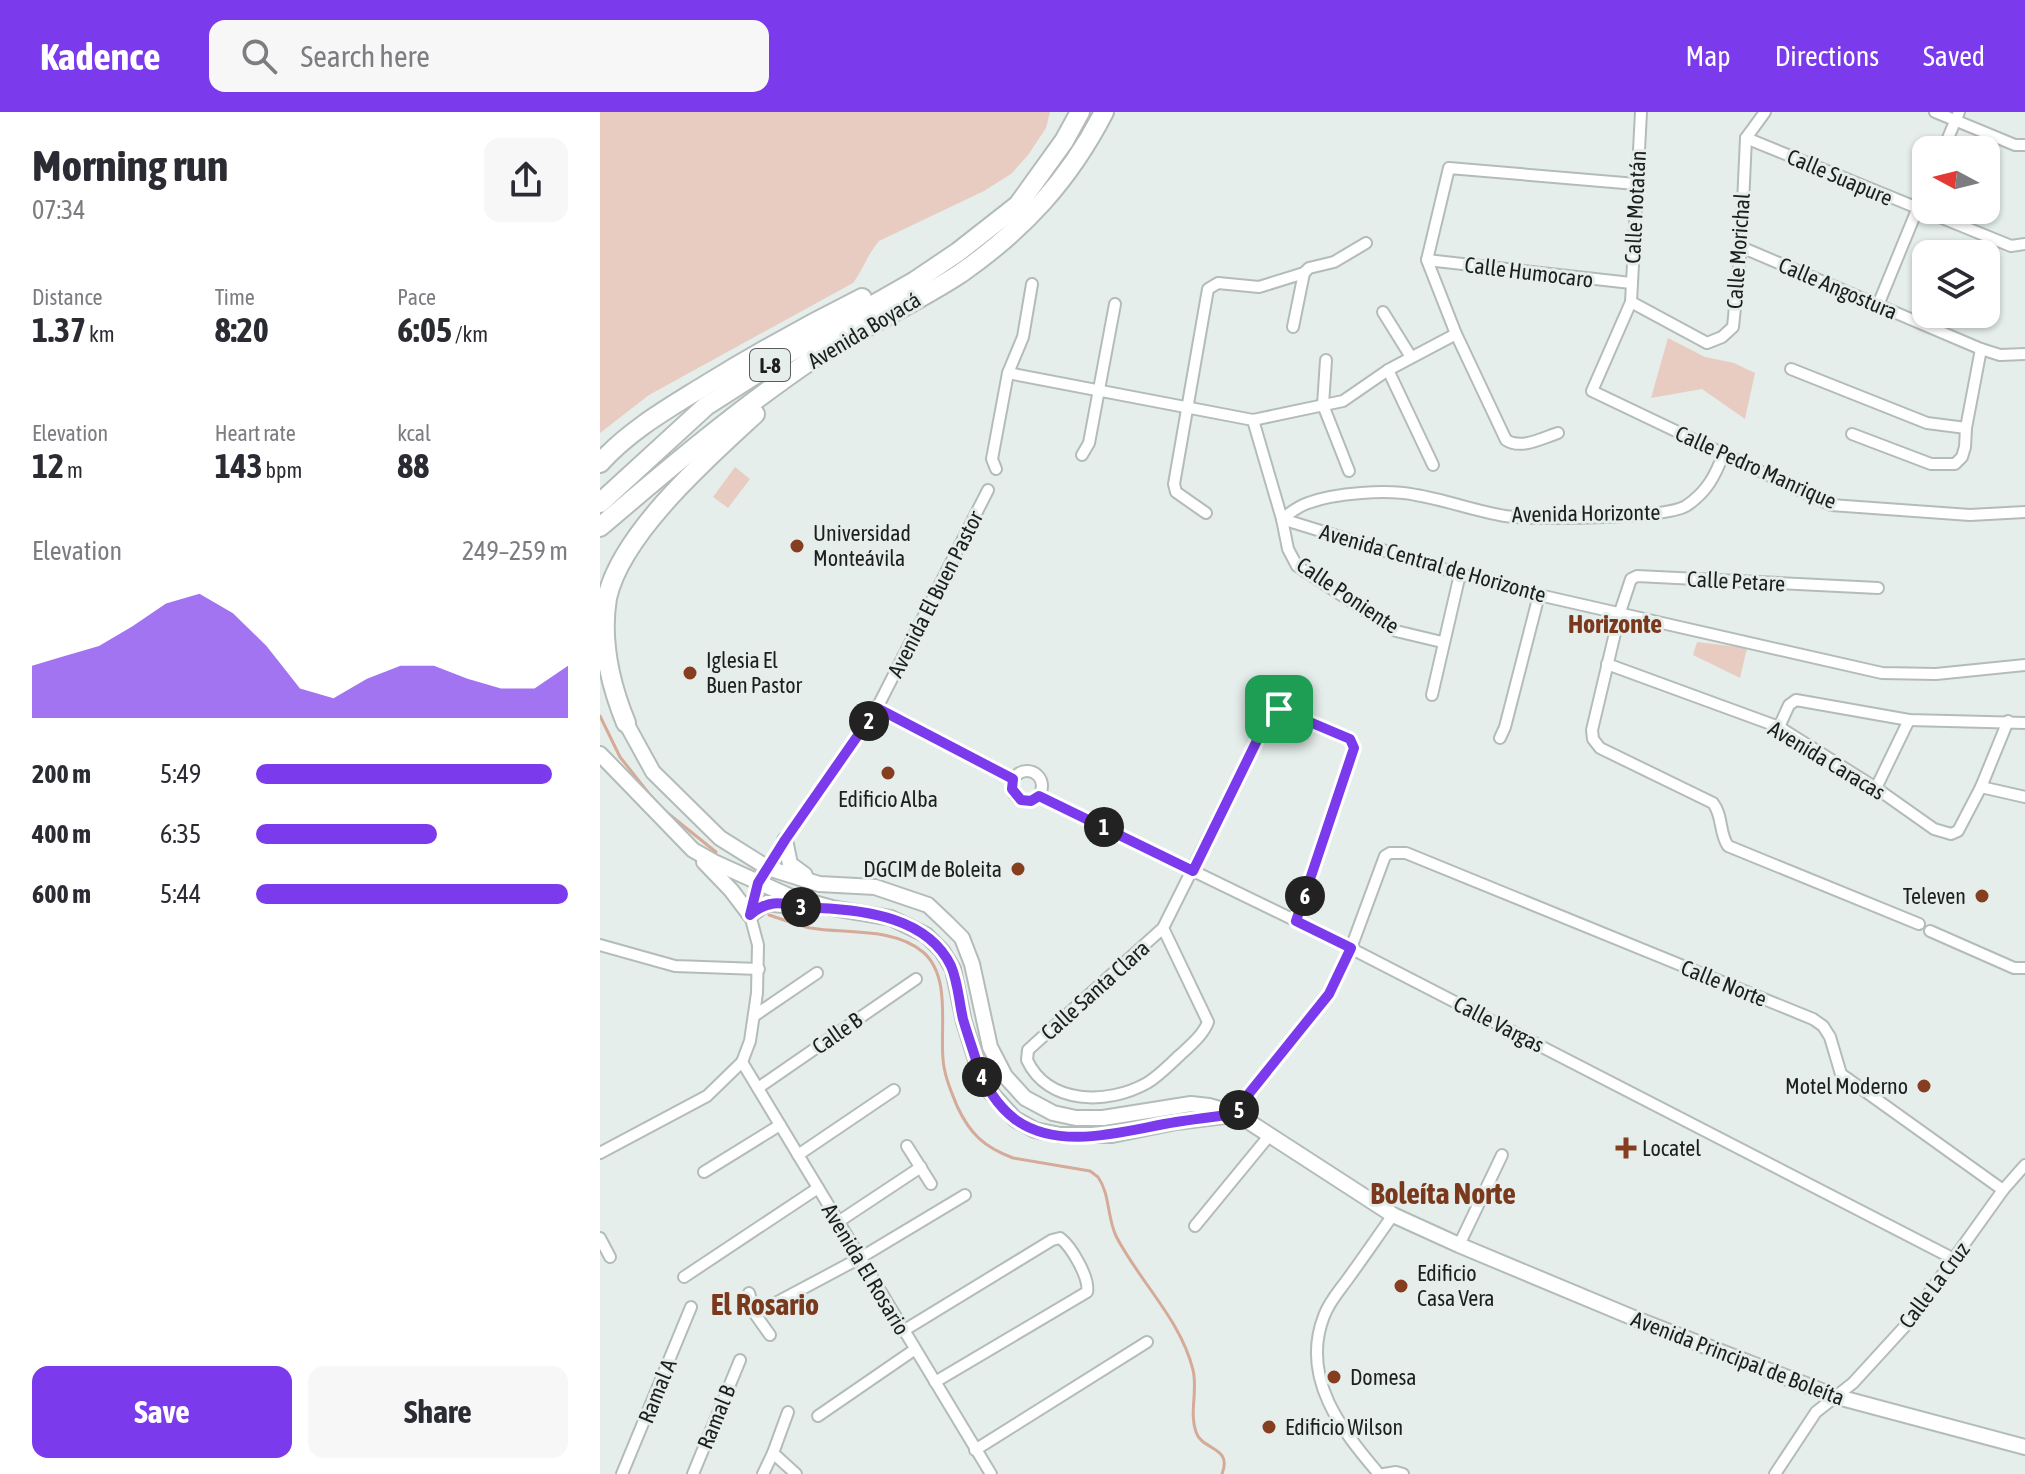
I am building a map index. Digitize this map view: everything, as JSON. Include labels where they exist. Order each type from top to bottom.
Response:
[{"type":"highway","name":"Avenida Boyacá","points":[[600,503],[706,406],[787,354],[915,281],[1018,205],[1064,141],[1080,112]]},
{"type":"highway","name":"Avenida Boyacá","points":[[600,527],[721,427],[815,358],[961,272],[1023,223],[1050,197],[1074,166],[1104,112]]},
{"type":"highway","points":[[600,463],[619,441],[655,416],[785,337],[958,252]]},
{"type":"highway","points":[[626,723],[616,699],[607,659],[607,600],[614,576],[626,553],[677,491],[815,358]]},
{"type":"street","name":"Calle Motatán","points":[[1631,302],[1641,112]]},
{"type":"street","points":[[1746,138],[1765,112]]},
{"type":"street","points":[[1935,112],[1957,116],[2015,145],[2025,145]]},
{"type":"street","points":[[1949,136],[1957,116]]},
{"type":"street","name":"Calle Suapure","points":[[1746,138],[1912,207]]},
{"type":"street","name":"Calle Morichal","points":[[1631,302],[1707,343],[1722,337],[1733,327],[1741,247],[1746,138]]},
{"type":"street","points":[[1558,433],[1514,445],[1506,440],[1456,334],[1427,260],[1449,168],[1636,184]]},
{"type":"street","points":[[1878,305],[1912,221]]},
{"type":"street","name":"Calle Suapure","points":[[1955,224],[2011,246],[2025,244]]},
{"type":"street","points":[[1206,513],[1174,489],[1210,286],[1218,283],[1259,287],[1334,262],[1366,243]]},
{"type":"street","name":"Calle Angostura","points":[[1741,247],[1981,349],[2000,355],[2025,354]]},
{"type":"street","name":"Calle Humocaro","points":[[1427,260],[1631,283]]},
{"type":"street","points":[[1293,327],[1304,273]]},
{"type":"street","points":[[996,469],[992,459],[1008,373],[1023,337],[1032,284]]},
{"type":"street","name":"Calle Pedro Manrique","points":[[1631,302],[1592,391],[1837,506],[1970,515],[2025,512]]},
{"type":"street","points":[[1082,455],[1089,443],[1115,304]]},
{"type":"street","points":[[1383,312],[1411,357]]},
{"type":"street","points":[[1008,373],[1253,420],[1343,401],[1388,370],[1456,334]]},
{"type":"street","points":[[1852,434],[1931,464],[1955,464],[1962,457],[1981,349]]},
{"type":"street","points":[[1326,360],[1323,405],[1349,471]]},
{"type":"street","points":[[1791,369],[1927,423],[1966,428]]},
{"type":"street","points":[[1388,370],[1433,465]]},
{"type":"street","points":[[1253,420],[1282,519]]},
{"type":"street","name":"Avenida Horizonte","points":[[1282,519],[1309,502],[1349,495],[1389,493],[1413,494],[1518,517],[1661,515],[1684,507],[1705,490],[1713,481],[1724,453]]},
{"type":"street","name":"Avenida El Buen Pastor","points":[[742,1062],[750,1041],[759,969],[758,945],[750,915],[758,883],[877,708],[988,490]]},
{"type":"street","name":"Avenida Central de Horizonte","points":[[1282,519],[1539,595],[1895,674],[1936,674],[2025,665]]},
{"type":"street","name":"Calle Poniente","points":[[1282,519],[1288,549],[1297,566],[1396,631],[1442,642]]},
{"type":"street","points":[[1432,695],[1460,574]]},
{"type":"street","name":"Calle Petare","points":[[1620,612],[1628,582],[1637,576],[1878,588]]},
{"type":"street","points":[[1500,738],[1539,595]]},
{"type":"street","points":[[1620,612],[1592,730],[1596,744],[1713,803],[1718,809],[1728,846],[1919,924]]},
{"type":"street","name":"Avenida Caracas","points":[[1607,664],[1779,727],[1934,829],[1951,834],[1958,831],[1981,787]]},
{"type":"street","points":[[1779,727],[1789,705],[1796,700],[1909,720],[2025,723]]},
{"type":"street","name":"Calle Vargas","points":[[877,708],[1013,779]]},
{"type":"street","name":"Calle Santa Clara","points":[[1163,928],[1208,1022],[1194,1043],[1147,1083],[1110,1096],[1067,1096],[1041,1079],[1027,1060],[1028,1050],[1163,928],[1272,710],[1279,709],[1350,739],[1354,748],[1296,921]]},
{"type":"street","points":[[1876,788],[1909,720]]},
{"type":"street","points":[[2008,721],[1981,787],[2025,797]]},
{"type":"street","points":[[626,723],[653,772],[687,809],[720,838],[768,868],[819,884],[875,887],[928,905],[962,938],[972,964],[990,1047],[1005,1076],[1025,1098],[1053,1113],[1076,1118],[1103,1118],[1191,1104],[1237,1114],[1393,1215],[1328,1306],[1320,1326],[1317,1365],[1321,1387],[1348,1438],[1382,1474],[1403,1474]]},
{"type":"street","points":[[600,754],[731,890],[750,915],[771,902],[832,908],[891,918],[926,935],[942,951],[953,969],[964,1022],[984,1085],[1015,1119],[1035,1130],[1060,1135],[1112,1135],[1237,1114]]},
{"type":"street","name":"Calle Vargas","points":[[1024,771],[1037,774],[1043,787],[1039,796],[1031,801],[1021,800],[1012,789],[1013,779],[1024,771]]},
{"type":"street","name":"Calle Vargas","points":[[1039,796],[1351,948],[1954,1259]]},
{"type":"street","points":[[785,840],[790,864],[819,884]]},
{"type":"street","points":[[693,850],[789,896],[832,908]]},
{"type":"street","name":"Calle Norte","points":[[1351,948],[1385,856],[1406,853],[1813,1019],[1823,1026],[1830,1037],[1841,1074],[2003,1190]]},
{"type":"street","points":[[1930,931],[2014,968],[2025,968]]},
{"type":"street","points":[[600,945],[675,966],[759,969]]},
{"type":"street","points":[[1237,1114],[1247,1096],[1329,994],[1351,948]]},
{"type":"street","points":[[754,1016],[817,973]]},
{"type":"street","name":"Calle B","points":[[758,1088],[916,979]]},
{"type":"street","points":[[600,1153],[707,1096],[742,1062]]},
{"type":"street","name":"Avenida El Rosario","points":[[742,1062],[991,1474]]},
{"type":"street","points":[[798,1155],[894,1090]]},
{"type":"street","points":[[704,1172],[780,1125]]},
{"type":"street","points":[[1195,1226],[1269,1136]]},
{"type":"street","points":[[907,1146],[931,1184]]},
{"type":"street","points":[[1459,1245],[1502,1155]]},
{"type":"street","name":"Calle La Cruz","points":[[1775,1474],[1816,1412],[1853,1383],[1907,1324],[2003,1190],[2025,1165]]},
{"type":"street","points":[[838,1222],[921,1167]]},
{"type":"street","points":[[684,1277],[818,1188]]},
{"type":"street","points":[[755,1314],[860,1258],[965,1195]]},
{"type":"street","name":"Avenida Principal de Boleíta","points":[[1393,1215],[1641,1321],[1834,1396],[2025,1447]]},
{"type":"street","points":[[600,1238],[610,1257]]},
{"type":"street","points":[[903,1331],[1060,1238],[1066,1242],[1087,1282],[1087,1292],[935,1382]]},
{"type":"street","points":[[749,1293],[755,1314],[770,1335]]},
{"type":"street","name":"Ramal A","points":[[622,1474],[691,1307]]},
{"type":"street","points":[[975,1450],[1147,1342]]},
{"type":"street","points":[[818,1416],[914,1350]]},
{"type":"street","name":"Ramal B","points":[[693,1474],[740,1360]]},
{"type":"street","points":[[763,1474],[788,1412]]},
{"type":"street","points":[[773,1453],[796,1474]]},
{"type":"shaded area","points":[[600,112],[1050,112],[1046,128],[1011,174],[984,191],[879,241],[853,283],[649,395],[600,433]]},
{"type":"shaded area","points":[[1668,338],[1705,357],[1734,363],[1755,373],[1745,419],[1702,389],[1651,398]]},
{"type":"shaded area","points":[[735,467],[750,479],[728,508],[713,497]]},
{"type":"shaded area","points":[[1697,642],[1747,648],[1740,678],[1693,655]]},
{"type":"waterway","points":[[600,716],[620,757],[654,800]]},
{"type":"waterway","points":[[665,811],[716,852]]},
{"type":"waterway","points":[[769,915],[810,928],[898,939],[923,952],[932,962],[941,988],[945,1071],[962,1116],[979,1138],[1003,1154],[1090,1171],[1098,1177],[1105,1191],[1116,1236],[1169,1317],[1187,1352],[1194,1378],[1193,1417],[1196,1432],[1204,1443],[1220,1453],[1224,1465],[1222,1474]]},
{"type":"place","name":"Universidad Monteávila","points":[[797,546]]},
{"type":"place","name":"Iglesia El Buen Pastor","points":[[690,673]]},
{"type":"place","name":"Edificio Alba","points":[[888,773]]},
{"type":"place","name":"DGCIM de Boleita","points":[[1018,869]]},
{"type":"place","name":"Televen","points":[[1982,896]]},
{"type":"place","name":"Motel Moderno","points":[[1924,1086]]},
{"type":"place","name":"Locatel","points":[[1626,1148]]},
{"type":"place","name":"Edificio Casa Vera","points":[[1401,1286]]},
{"type":"place","name":"Domesa","points":[[1334,1377]]},
{"type":"place","name":"Edificio Wilson","points":[[1269,1427]]},
{"type":"district","name":"Horizonte","points":[[1615,624]]},
{"type":"district","name":"Boleíta Norte","points":[[1443,1193]]},
{"type":"district","name":"El Rosario","points":[[765,1304]]},
{"type":"route","points":[[877,708],[1013,779],[1012,789],[1021,800],[1031,801],[1039,796],[1193,871],[1272,710],[1279,709],[1353,743],[1354,748],[1296,921],[1351,948],[1329,994],[1247,1096],[1237,1114],[1112,1135],[1060,1135],[1035,1130],[1015,1119],[984,1085],[964,1022],[953,969],[942,951],[926,935],[891,918],[832,908],[771,902],[750,915],[758,883],[877,708]]}]
